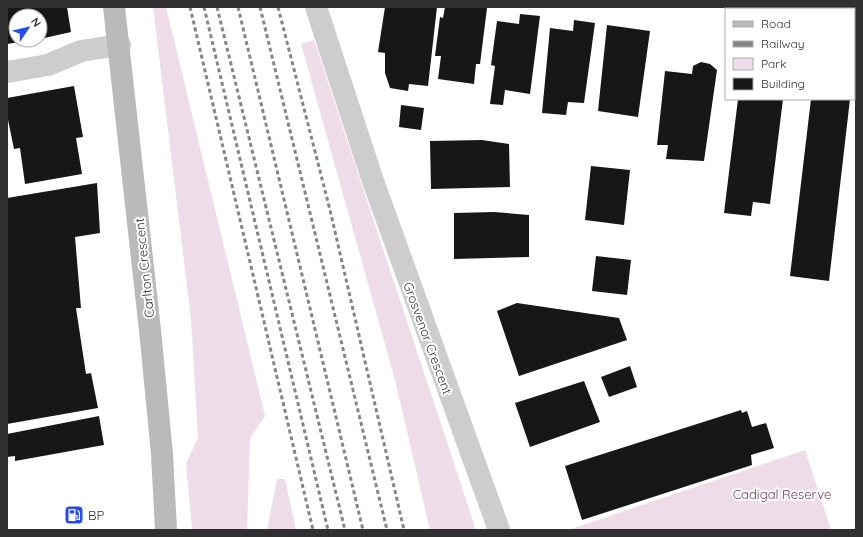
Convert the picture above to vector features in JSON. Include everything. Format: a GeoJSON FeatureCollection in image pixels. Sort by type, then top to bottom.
{"type":"FeatureCollection","features":[{"type":"Feature","properties":{"kind":"main road","name":"Carlton Crescent"},"geometry":{"type":"LineString","coordinates":[[114,7],[120,45],[150,330],[162,454],[166,530]]}},
{"type":"Feature","properties":{"kind":"street","name":"Grosvenor Crescent"},"geometry":{"type":"LineString","coordinates":[[316,7],[373,181],[499,530]]}},
{"type":"Feature","properties":{"kind":"street"},"geometry":{"type":"LineString","coordinates":[[7,72],[48,65],[81,51],[120,45]]}},
{"type":"Feature","properties":{"kind":"green space"},"geometry":{"type":"Polygon","coordinates":[[[153,7],[166,7],[265,416],[250,438],[247,530],[192,530],[186,464],[198,437],[191,319],[153,7]]]}},
{"type":"Feature","properties":{"kind":"green space"},"geometry":{"type":"Polygon","coordinates":[[[314,40],[476,530],[430,530],[395,380],[301,44],[314,40]]]}},
{"type":"Feature","properties":{"kind":"green space","name":"Cadigal Reserve"},"geometry":{"type":"Polygon","coordinates":[[[805,450],[831,530],[568,530],[805,450]]]}},
{"type":"Feature","properties":{"kind":"green space"},"geometry":{"type":"Polygon","coordinates":[[[277,479],[285,479],[296,530],[267,530],[277,479]]]}},
{"type":"Feature","properties":{"kind":"building"},"geometry":{"type":"Polygon","coordinates":[[[7,7],[67,7],[71,32],[48,37],[48,8],[8,8],[7,44],[7,7]]]}},
{"type":"Feature","properties":{"kind":"building"},"geometry":{"type":"Polygon","coordinates":[[[385,7],[437,7],[428,86],[409,84],[408,91],[390,88],[385,73],[385,53],[378,52],[385,7]]]}},
{"type":"Feature","properties":{"kind":"building"},"geometry":{"type":"Polygon","coordinates":[[[445,7],[487,8],[480,64],[476,64],[474,84],[438,79],[441,56],[435,56],[440,17],[443,18],[445,7]]]}},
{"type":"Feature","properties":{"kind":"building"},"geometry":{"type":"Polygon","coordinates":[[[520,14],[540,16],[530,94],[505,90],[503,105],[490,104],[495,66],[491,65],[497,21],[519,24],[520,14]]]}},
{"type":"Feature","properties":{"kind":"building"},"geometry":{"type":"Polygon","coordinates":[[[574,20],[595,23],[584,103],[568,102],[566,115],[542,113],[550,28],[573,31],[574,20]]]}},
{"type":"Feature","properties":{"kind":"building"},"geometry":{"type":"Polygon","coordinates":[[[607,25],[650,31],[638,117],[598,111],[607,25]]]}},
{"type":"Feature","properties":{"kind":"building"},"geometry":{"type":"Polygon","coordinates":[[[701,62],[710,64],[717,70],[704,161],[666,159],[668,145],[657,145],[665,71],[692,74],[693,66],[701,62]]]}},
{"type":"Feature","properties":{"kind":"building"},"geometry":{"type":"Polygon","coordinates":[[[74,86],[83,137],[76,138],[82,174],[25,184],[20,148],[14,149],[7,115],[7,98],[74,86]]]}},
{"type":"Feature","properties":{"kind":"building"},"geometry":{"type":"Polygon","coordinates":[[[738,100],[783,100],[770,204],[753,202],[751,216],[724,213],[738,100]]]}},
{"type":"Feature","properties":{"kind":"building"},"geometry":{"type":"Polygon","coordinates":[[[811,100],[850,100],[829,281],[790,276],[811,100]]]}},
{"type":"Feature","properties":{"kind":"building"},"geometry":{"type":"Polygon","coordinates":[[[401,105],[424,108],[421,130],[399,127],[401,105]]]}},
{"type":"Feature","properties":{"kind":"building"},"geometry":{"type":"Polygon","coordinates":[[[482,140],[509,144],[510,187],[431,189],[430,141],[482,140]]]}},
{"type":"Feature","properties":{"kind":"building"},"geometry":{"type":"Polygon","coordinates":[[[591,166],[630,170],[624,225],[585,220],[591,166]]]}},
{"type":"Feature","properties":{"kind":"building"},"geometry":{"type":"Polygon","coordinates":[[[97,183],[100,233],[75,237],[81,308],[76,308],[86,374],[91,373],[98,408],[7,424],[7,198],[97,183]]]}},
{"type":"Feature","properties":{"kind":"building"},"geometry":{"type":"Polygon","coordinates":[[[494,212],[529,215],[529,257],[454,259],[454,213],[494,212]]]}},
{"type":"Feature","properties":{"kind":"building"},"geometry":{"type":"Polygon","coordinates":[[[596,256],[631,260],[627,295],[592,291],[596,256]]]}},
{"type":"Feature","properties":{"kind":"building"},"geometry":{"type":"Polygon","coordinates":[[[517,303],[619,318],[627,340],[519,376],[497,311],[517,303]]]}},
{"type":"Feature","properties":{"kind":"building"},"geometry":{"type":"Polygon","coordinates":[[[630,366],[637,387],[609,397],[601,377],[630,366]]]}},
{"type":"Feature","properties":{"kind":"building"},"geometry":{"type":"Polygon","coordinates":[[[584,381],[600,422],[530,447],[515,403],[584,381]]]}},
{"type":"Feature","properties":{"kind":"building"},"geometry":{"type":"Polygon","coordinates":[[[741,410],[742,413],[747,411],[752,427],[766,423],[774,448],[751,455],[752,465],[582,520],[565,466],[741,410]]]}},
{"type":"Feature","properties":{"kind":"building"},"geometry":{"type":"Polygon","coordinates":[[[99,416],[104,445],[15,461],[15,456],[7,457],[7,434],[99,416]]]}},
{"type":"Feature","properties":{"kind":"railway"},"geometry":{"type":"LineString","coordinates":[[190,7],[313,530]]}},
{"type":"Feature","properties":{"kind":"railway"},"geometry":{"type":"LineString","coordinates":[[204,7],[328,530]]}},
{"type":"Feature","properties":{"kind":"railway"},"geometry":{"type":"LineString","coordinates":[[217,7],[345,530]]}},
{"type":"Feature","properties":{"kind":"railway"},"geometry":{"type":"LineString","coordinates":[[238,7],[363,530]]}},
{"type":"Feature","properties":{"kind":"railway"},"geometry":{"type":"LineString","coordinates":[[260,7],[387,530]]}},
{"type":"Feature","properties":{"kind":"railway"},"geometry":{"type":"LineString","coordinates":[[278,7],[330,210],[404,530]]}},
{"type":"Feature","properties":{"kind":"place","name":"BP"},"geometry":{"type":"Point","coordinates":[74,515]}}]}
